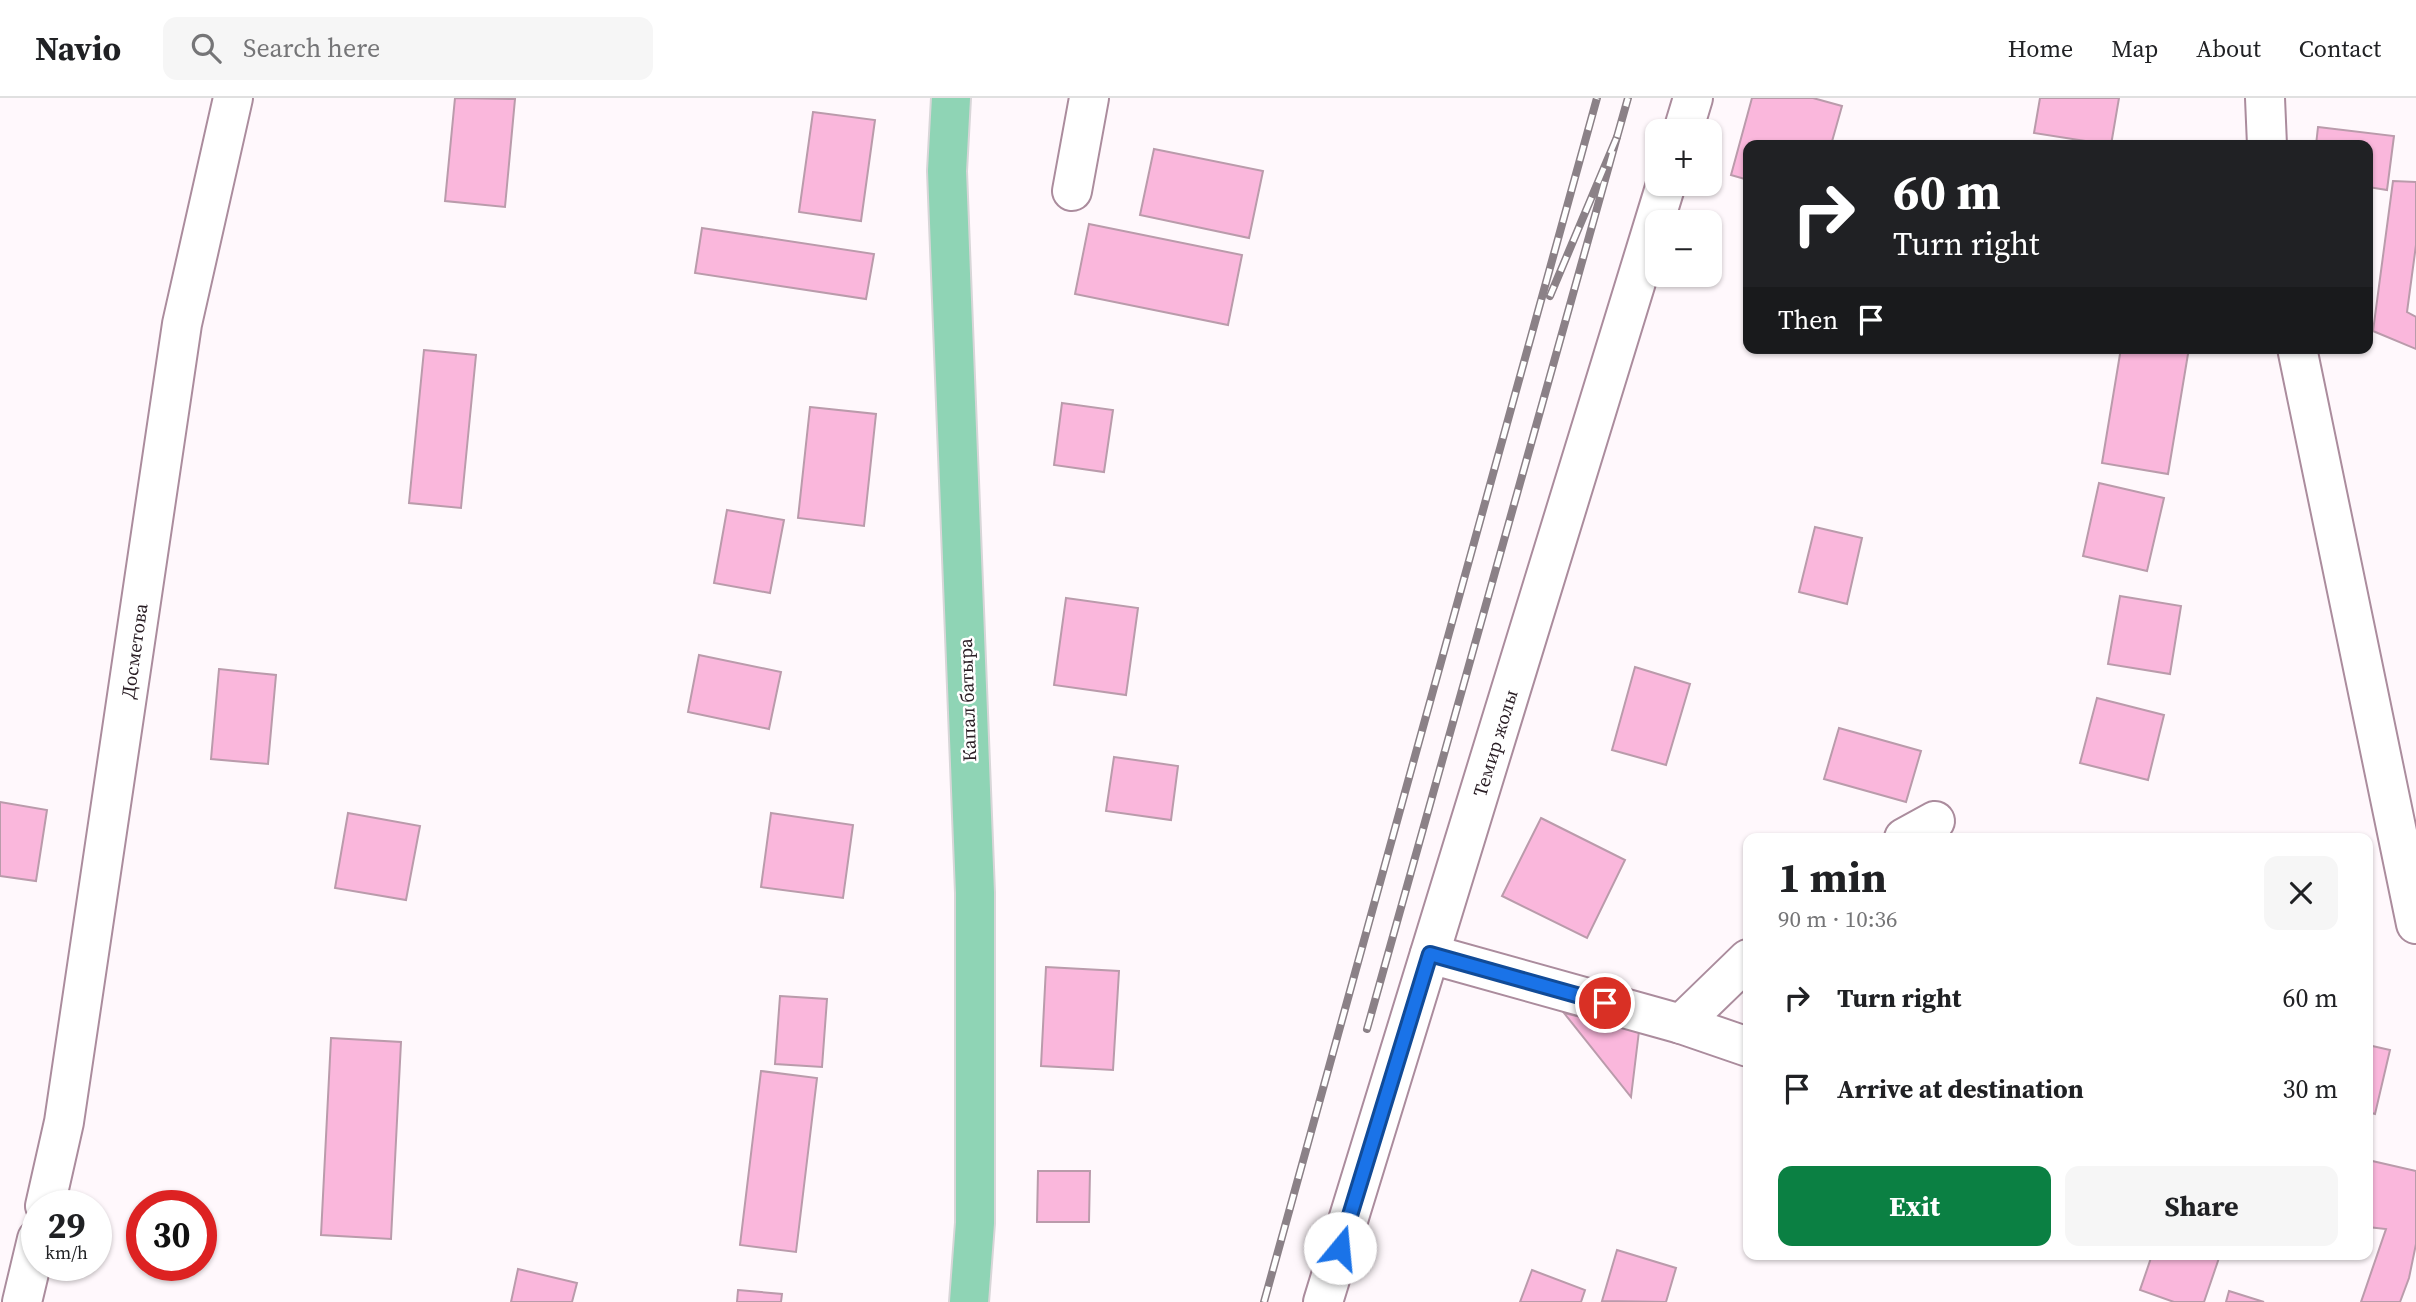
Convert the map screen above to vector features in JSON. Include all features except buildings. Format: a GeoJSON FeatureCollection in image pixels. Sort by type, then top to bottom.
{"type":"FeatureCollection","features":[{"type":"Feature","properties":{"kind":"main road","name":"Капал батыра"},"geometry":{"type":"LineString","coordinates":[[951,98],[947,171],[975,893],[975,1223],[969,1302]]}},
{"type":"Feature","properties":{"kind":"street","name":"Досметова"},"geometry":{"type":"LineString","coordinates":[[49,1190],[64,1122],[182,324],[233,98]]}},
{"type":"Feature","properties":{"kind":"street"},"geometry":{"type":"LineString","coordinates":[[1072,191],[1089,98]]}},
{"type":"Feature","properties":{"kind":"street"},"geometry":{"type":"LineString","coordinates":[[1687,119],[1693,98]]}},
{"type":"Feature","properties":{"kind":"street"},"geometry":{"type":"LineString","coordinates":[[2265,98],[2267,140]]}},
{"type":"Feature","properties":{"kind":"street","name":"Темир жолы"},"geometry":{"type":"LineString","coordinates":[[1323,1302],[1663,196]]}},
{"type":"Feature","properties":{"kind":"street"},"geometry":{"type":"LineString","coordinates":[[2298,354],[2416,924]]}},
{"type":"Feature","properties":{"kind":"street"},"geometry":{"type":"LineString","coordinates":[[1430,954],[1681,1024],[1743,1045]]}},
{"type":"Feature","properties":{"kind":"street"},"geometry":{"type":"LineString","coordinates":[[1681,1024],[1743,964]]}},
{"type":"Feature","properties":{"kind":"street"},"geometry":{"type":"LineString","coordinates":[[22,1302],[27,1281]]}},
{"type":"Feature","properties":{"kind":"railway"},"geometry":{"type":"LineString","coordinates":[[1264,1302],[1597,98]]}},
{"type":"Feature","properties":{"kind":"railway"},"geometry":{"type":"LineString","coordinates":[[1617,137],[1628,98]]}},
{"type":"Feature","properties":{"kind":"railway"},"geometry":{"type":"LineString","coordinates":[[1367,1029],[1617,137],[1550,296]]}},
{"type":"Feature","properties":{"kind":"route"},"geometry":{"type":"LineString","coordinates":[[1340,1248],[1430,954],[1605,1003]]}}]}
